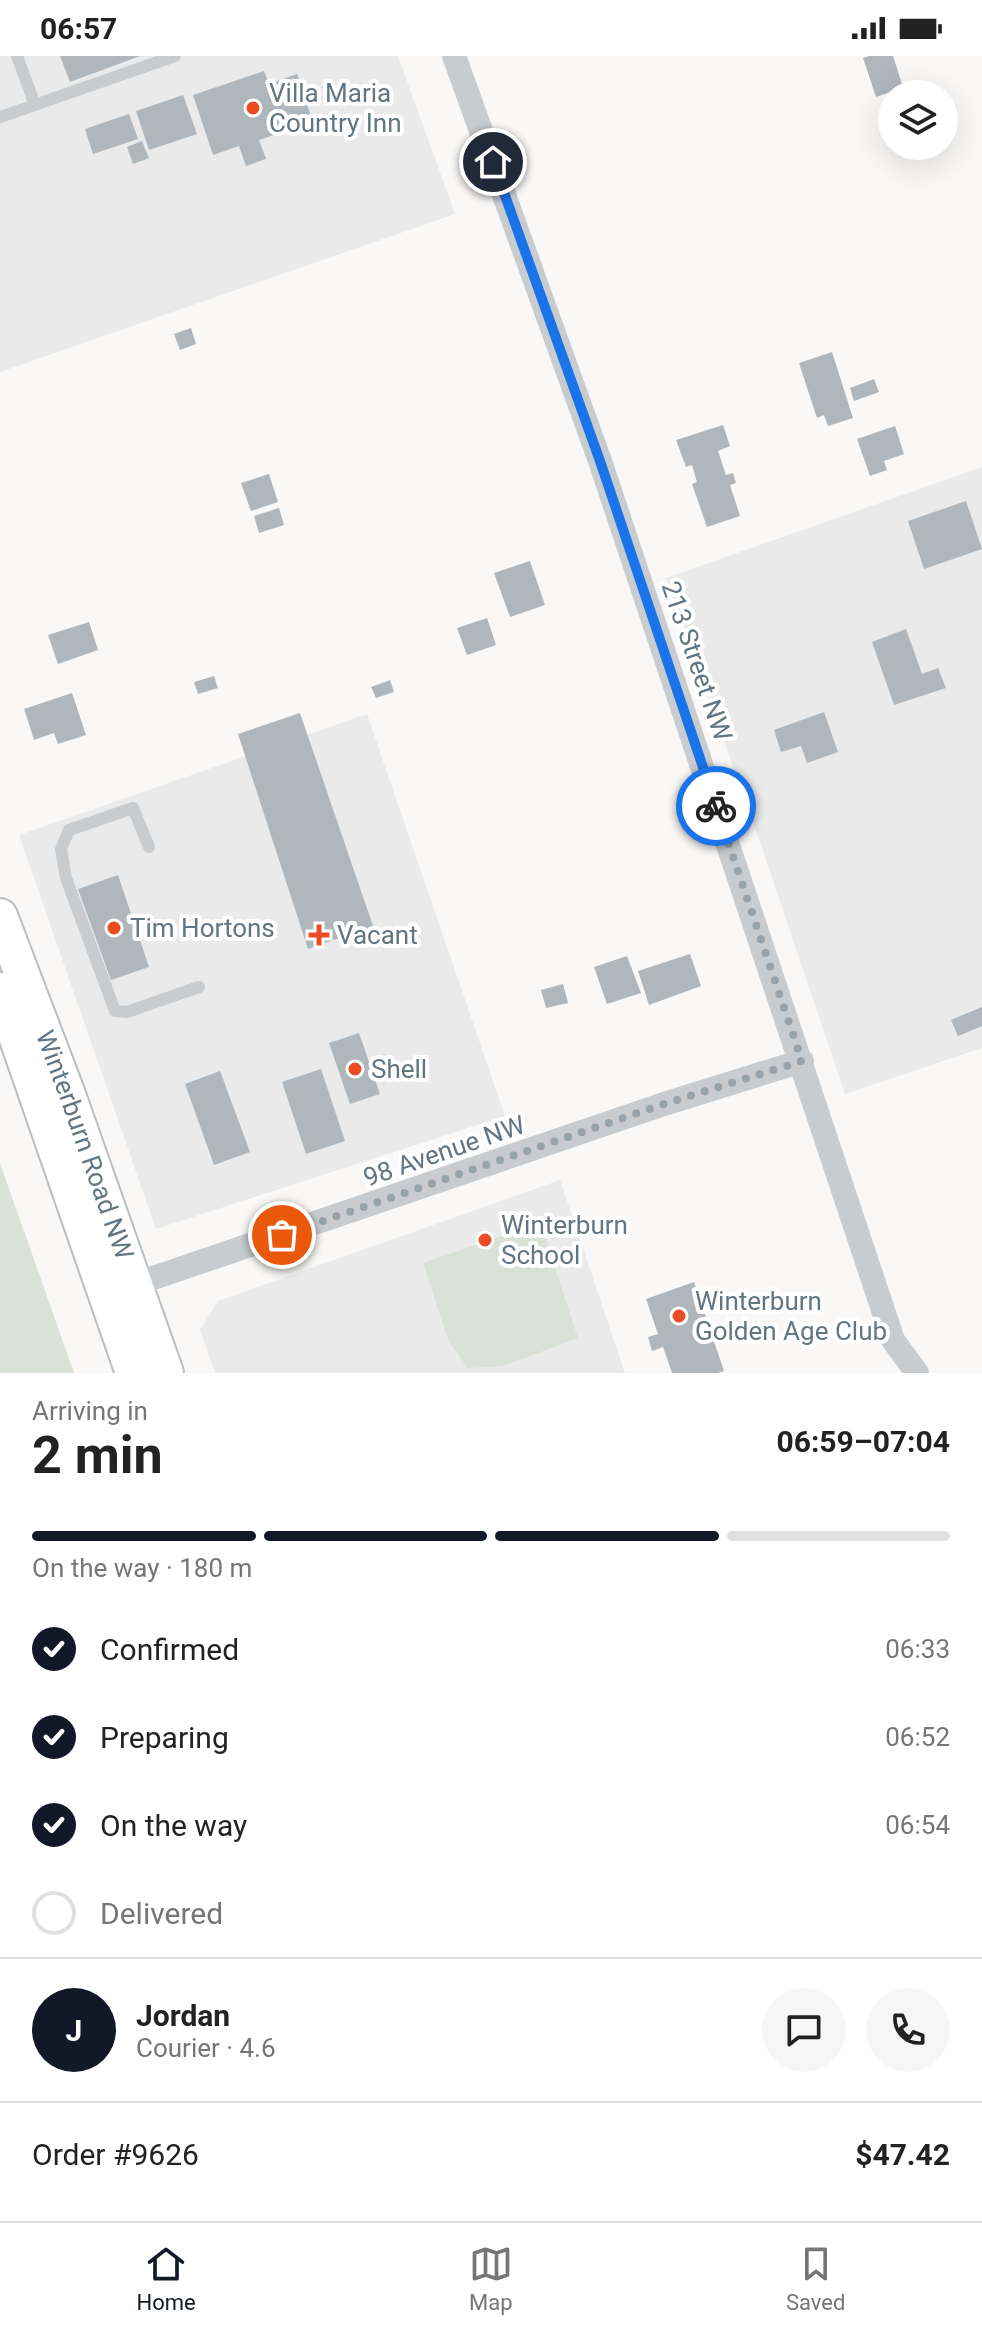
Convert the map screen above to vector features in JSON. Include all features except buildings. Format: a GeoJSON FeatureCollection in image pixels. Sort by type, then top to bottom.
{"type":"FeatureCollection","features":[{"type":"Feature","properties":{"kind":"main road","name":"Winterburn Road NW"},"geometry":{"type":"LineString","coordinates":[[0,916],[67,1092],[120,1290],[133,1373]]}},
{"type":"Feature","properties":{"kind":"main road","name":"Winterburn Road NW"},"geometry":{"type":"LineString","coordinates":[[0,990],[120,1290],[166,1373]]}},
{"type":"Feature","properties":{"kind":"street","name":"213 Street NW"},"geometry":{"type":"LineString","coordinates":[[454,56],[600,461],[893,1340],[917,1373]]}},
{"type":"Feature","properties":{"kind":"street","name":"98 Avenue NW"},"geometry":{"type":"LineString","coordinates":[[120,1290],[664,1104],[802,1061]]}},
{"type":"Feature","properties":{"kind":"lane"},"geometry":{"type":"LineString","coordinates":[[17,56],[35,105]]}},
{"type":"Feature","properties":{"kind":"lane"},"geometry":{"type":"LineString","coordinates":[[0,117],[175,56]]}},
{"type":"Feature","properties":{"kind":"lane"},"geometry":{"type":"LineString","coordinates":[[149,847],[133,808],[69,830],[61,849],[66,878],[115,1011],[127,1012],[199,987]]}},
{"type":"Feature","properties":{"kind":"shaded area"},"geometry":{"type":"Polygon","coordinates":[[[0,56],[398,56],[455,214],[0,372],[0,56]]]}},
{"type":"Feature","properties":{"kind":"shaded area"},"geometry":{"type":"Polygon","coordinates":[[[982,467],[982,1048],[845,1094],[666,578],[982,467]]]}},
{"type":"Feature","properties":{"kind":"shaded area"},"geometry":{"type":"Polygon","coordinates":[[[367,714],[505,1116],[156,1229],[19,835],[367,714]]]}},
{"type":"Feature","properties":{"kind":"shaded area"},"geometry":{"type":"Polygon","coordinates":[[[0,1163],[74,1373],[0,1373],[0,1163]]]}},
{"type":"Feature","properties":{"kind":"shaded area","name":"Winterburn School"},"geometry":{"type":"Polygon","coordinates":[[[560,1180],[625,1373],[215,1373],[200,1330],[218,1301],[560,1180]]]}},
{"type":"Feature","properties":{"kind":"shaded area"},"geometry":{"type":"Polygon","coordinates":[[[525,1228],[545,1237],[578,1338],[503,1366],[468,1368],[449,1342],[423,1263],[525,1228]]]}},
{"type":"Feature","properties":{"kind":"way so far"},"geometry":{"type":"LineString","coordinates":[[282,1235],[664,1104],[802,1061],[716,806]]}},
{"type":"Feature","properties":{"kind":"place","name":"Villa Maria Country Inn"},"geometry":{"type":"Point","coordinates":[253,108]}},
{"type":"Feature","properties":{"kind":"place","name":"Tim Hortons"},"geometry":{"type":"Point","coordinates":[114,928]}},
{"type":"Feature","properties":{"kind":"place","name":"Vacant"},"geometry":{"type":"Point","coordinates":[319,935]}},
{"type":"Feature","properties":{"kind":"place","name":"Shell"},"geometry":{"type":"Point","coordinates":[355,1069]}},
{"type":"Feature","properties":{"kind":"place","name":"Winterburn School"},"geometry":{"type":"Point","coordinates":[485,1240]}},
{"type":"Feature","properties":{"kind":"place","name":"Winterburn Golden Age Club"},"geometry":{"type":"Point","coordinates":[679,1316]}},
{"type":"Feature","properties":{"kind":"route"},"geometry":{"type":"LineString","coordinates":[[493,162],[600,461],[716,806]]}}]}
